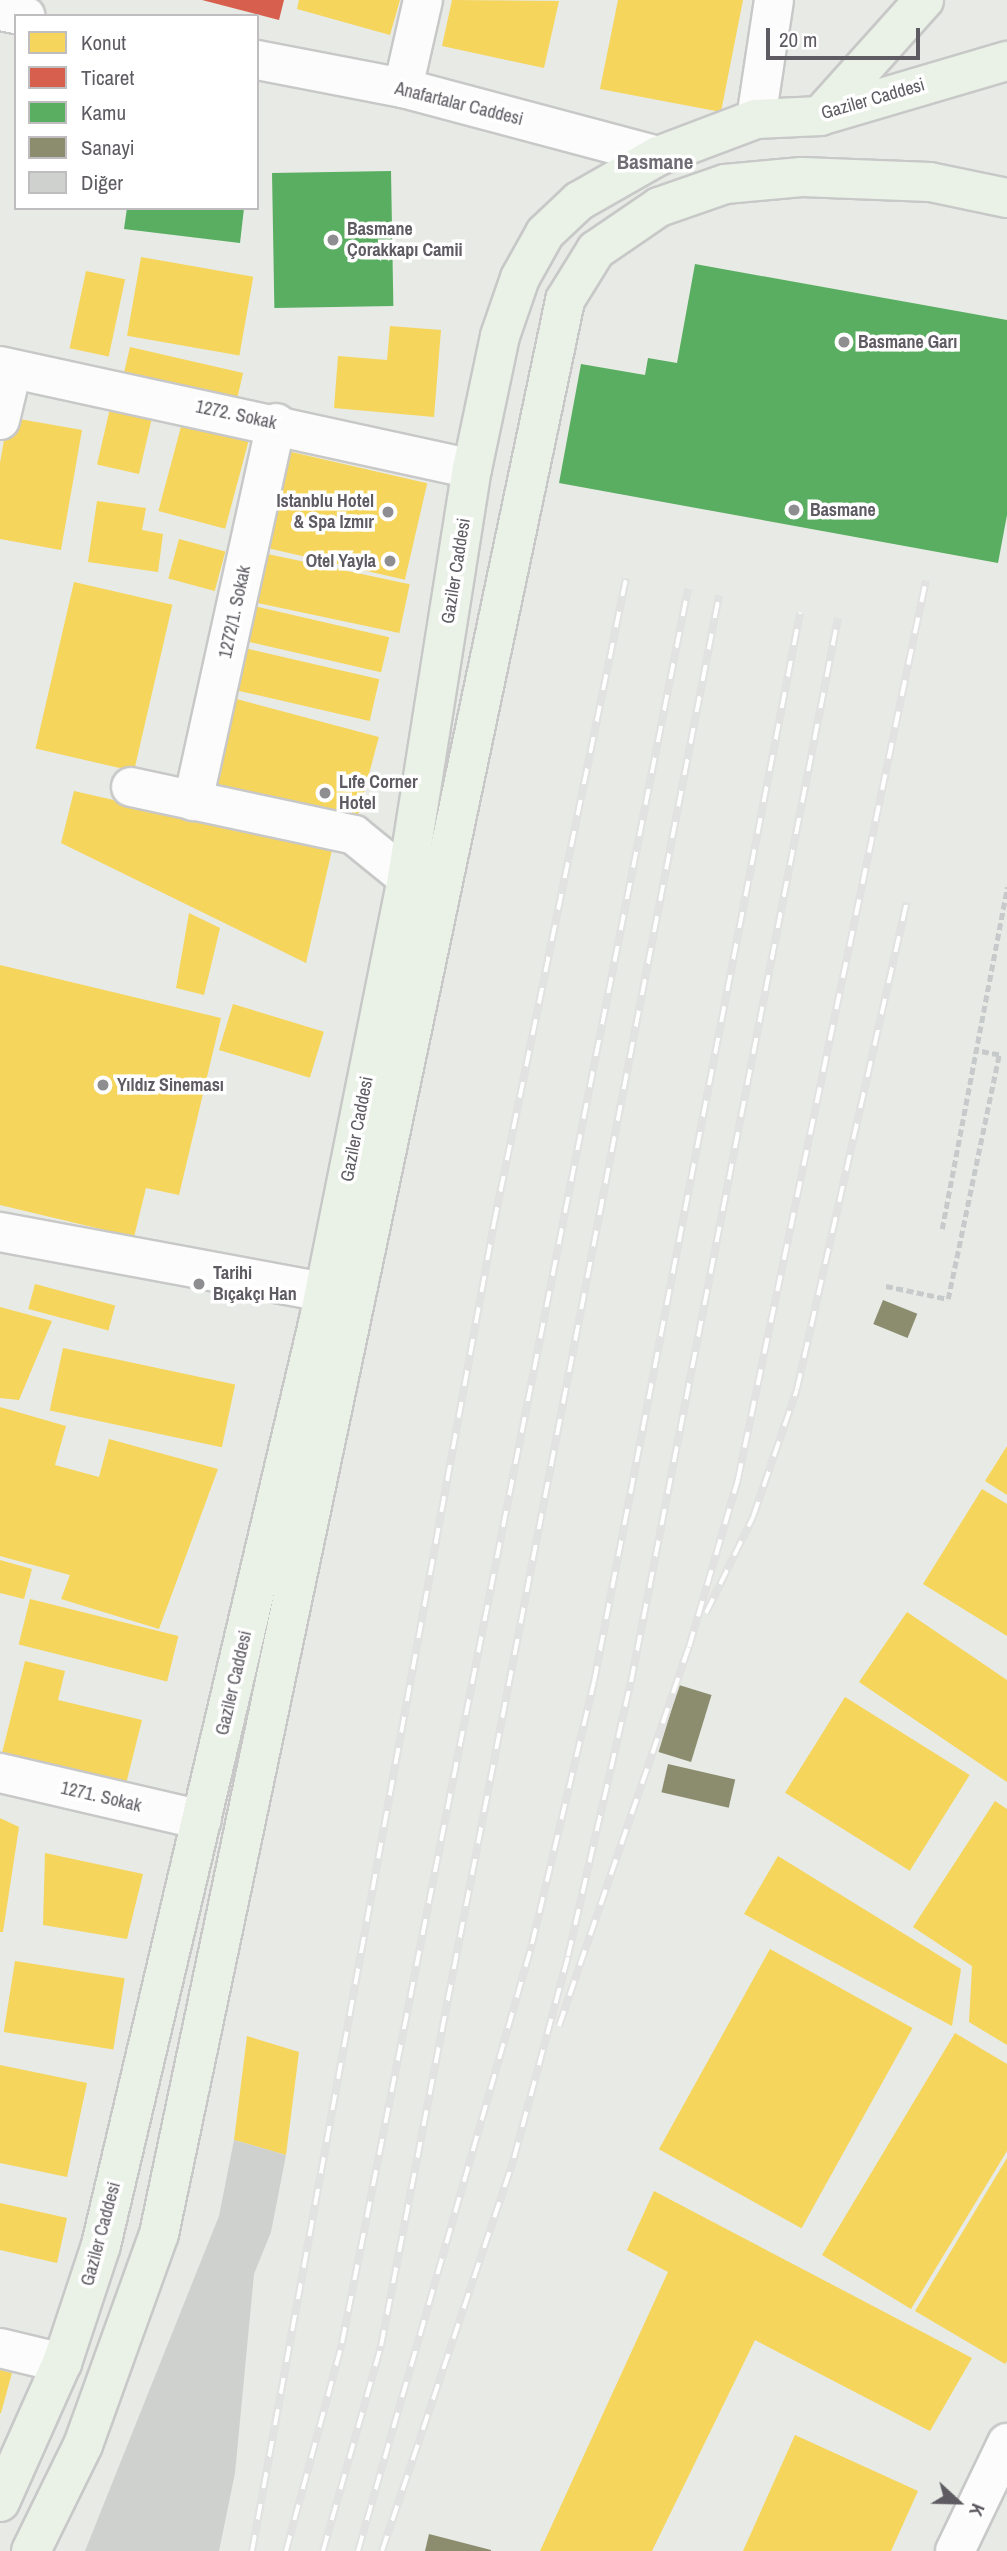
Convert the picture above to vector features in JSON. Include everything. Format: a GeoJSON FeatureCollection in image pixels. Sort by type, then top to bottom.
{"type":"FeatureCollection","features":[{"type":"Feature","properties":{"kind":"main road"},"geometry":{"type":"LineString","coordinates":[[820,116],[924,0]]}},
{"type":"Feature","properties":{"kind":"main road","name":"Gaziler Caddesi"},"geometry":{"type":"LineString","coordinates":[[0,2502],[62,2363],[101,2245],[325,1292],[407,878],[472,469],[500,336],[545,233],[579,201],[658,156],[757,119],[820,116],[1007,61]]}},
{"type":"Feature","properties":{"kind":"main road","name":"Gaziler Caddesi"},"geometry":{"type":"LineString","coordinates":[[31,2551],[83,2445],[159,2235],[565,300],[596,250],[659,207],[725,184],[802,177],[930,182],[1007,198]]}},
{"type":"Feature","properties":{"kind":"street"},"geometry":{"type":"LineString","coordinates":[[403,89],[423,0]]}},
{"type":"Feature","properties":{"kind":"street"},"geometry":{"type":"LineString","coordinates":[[757,119],[774,0]]}},
{"type":"Feature","properties":{"kind":"street","name":"Anafartalar Caddesi"},"geometry":{"type":"LineString","coordinates":[[259,60],[403,89],[658,156]]}},
{"type":"Feature","properties":{"kind":"street"},"geometry":{"type":"LineString","coordinates":[[0,420],[6,368]]}},
{"type":"Feature","properties":{"kind":"street","name":"1272. Sokak"},"geometry":{"type":"LineString","coordinates":[[6,368],[276,423],[472,469]]}},
{"type":"Feature","properties":{"kind":"street","name":"1272/1. Sokak"},"geometry":{"type":"LineString","coordinates":[[193,801],[276,423]]}},
{"type":"Feature","properties":{"kind":"street"},"geometry":{"type":"LineString","coordinates":[[131,787],[354,835],[407,878]]}},
{"type":"Feature","properties":{"kind":"street"},"geometry":{"type":"LineString","coordinates":[[0,1232],[325,1292]]}},
{"type":"Feature","properties":{"kind":"street","name":"1271. Sokak"},"geometry":{"type":"LineString","coordinates":[[0,1773],[201,1820]]}},
{"type":"Feature","properties":{"kind":"street"},"geometry":{"type":"LineString","coordinates":[[0,2348],[62,2363]]}},
{"type":"Feature","properties":{"kind":"street"},"geometry":{"type":"LineString","coordinates":[[955,2551],[1007,2442]]}},
{"type":"Feature","properties":{"kind":"path"},"geometry":{"type":"LineString","coordinates":[[942,1229],[978,1051],[1007,887]]}},
{"type":"Feature","properties":{"kind":"path"},"geometry":{"type":"LineString","coordinates":[[886,1286],[948,1299],[999,1055],[978,1051]]}},
{"type":"Feature","properties":{"kind":"building: Konut"},"geometry":{"type":"Polygon","coordinates":[[[299,0],[400,0],[390,35],[297,9],[299,0]]]}},
{"type":"Feature","properties":{"kind":"building: Konut"},"geometry":{"type":"Polygon","coordinates":[[[452,0],[559,1],[544,68],[442,46],[452,0]]]}},
{"type":"Feature","properties":{"kind":"building: Konut"},"geometry":{"type":"Polygon","coordinates":[[[618,0],[743,0],[721,112],[600,89],[618,0]]]}},
{"type":"Feature","properties":{"kind":"building: Konut"},"geometry":{"type":"Polygon","coordinates":[[[141,257],[253,277],[239,356],[127,336],[141,257]]]}},
{"type":"Feature","properties":{"kind":"building: Konut"},"geometry":{"type":"Polygon","coordinates":[[[86,271],[125,279],[109,357],[70,348],[86,271]]]}},
{"type":"Feature","properties":{"kind":"building: Konut"},"geometry":{"type":"Polygon","coordinates":[[[390,326],[441,330],[434,417],[334,408],[338,356],[387,360],[390,326]]]}},
{"type":"Feature","properties":{"kind":"building: Konut"},"geometry":{"type":"Polygon","coordinates":[[[130,347],[243,373],[235,408],[122,382],[130,347]]]}},
{"type":"Feature","properties":{"kind":"building: Konut"},"geometry":{"type":"Polygon","coordinates":[[[111,404],[153,414],[139,474],[97,464],[111,404]]]}},
{"type":"Feature","properties":{"kind":"building: Konut"},"geometry":{"type":"Polygon","coordinates":[[[8,417],[82,430],[61,550],[0,539],[0,463],[8,417]]]}},
{"type":"Feature","properties":{"kind":"building: Konut"},"geometry":{"type":"Polygon","coordinates":[[[182,423],[249,441],[225,529],[158,511],[182,423]]]}},
{"type":"Feature","properties":{"kind":"building: Konut"},"geometry":{"type":"Polygon","coordinates":[[[283,450],[427,483],[405,580],[261,546],[283,450]]]}},
{"type":"Feature","properties":{"kind":"building: Konut"},"geometry":{"type":"Polygon","coordinates":[[[97,501],[146,508],[142,530],[163,534],[158,572],[88,562],[97,501]]]}},
{"type":"Feature","properties":{"kind":"building: Konut"},"geometry":{"type":"Polygon","coordinates":[[[179,539],[225,551],[215,591],[168,579],[179,539]]]}},
{"type":"Feature","properties":{"kind":"building: Konut"},"geometry":{"type":"Polygon","coordinates":[[[263,553],[410,584],[399,633],[253,602],[263,553]]]}},
{"type":"Feature","properties":{"kind":"building: Konut"},"geometry":{"type":"Polygon","coordinates":[[[74,582],[172,605],[134,771],[36,749],[74,582]]]}},
{"type":"Feature","properties":{"kind":"building: Konut"},"geometry":{"type":"Polygon","coordinates":[[[245,604],[389,637],[381,672],[237,639],[245,604]]]}},
{"type":"Feature","properties":{"kind":"building: Konut"},"geometry":{"type":"Polygon","coordinates":[[[240,647],[379,679],[370,721],[230,689],[240,647]]]}},
{"type":"Feature","properties":{"kind":"building: Konut"},"geometry":{"type":"Polygon","coordinates":[[[233,698],[379,737],[356,821],[210,782],[233,698]]]}},
{"type":"Feature","properties":{"kind":"building: Konut"},"geometry":{"type":"Polygon","coordinates":[[[74,791],[332,850],[306,963],[61,843],[74,791]]]}},
{"type":"Feature","properties":{"kind":"building: Konut"},"geometry":{"type":"Polygon","coordinates":[[[189,913],[220,928],[204,995],[176,988],[189,913]]]}},
{"type":"Feature","properties":{"kind":"building: Konut","name":"Yıldız Sineması"},"geometry":{"type":"Polygon","coordinates":[[[0,965],[221,1018],[179,1195],[146,1188],[134,1237],[0,1205],[0,965]]]}},
{"type":"Feature","properties":{"kind":"building: Konut"},"geometry":{"type":"Polygon","coordinates":[[[233,1004],[324,1032],[310,1078],[219,1050],[233,1004]]]}},
{"type":"Feature","properties":{"kind":"building: Konut"},"geometry":{"type":"Polygon","coordinates":[[[35,1284],[115,1305],[108,1331],[28,1309],[35,1284]]]}},
{"type":"Feature","properties":{"kind":"building: Konut"},"geometry":{"type":"Polygon","coordinates":[[[0,1307],[52,1321],[19,1400],[0,1398],[0,1307]]]}},
{"type":"Feature","properties":{"kind":"building: Konut"},"geometry":{"type":"Polygon","coordinates":[[[63,1348],[235,1385],[222,1447],[50,1411],[63,1348]]]}},
{"type":"Feature","properties":{"kind":"building: Konut"},"geometry":{"type":"Polygon","coordinates":[[[0,1407],[66,1426],[55,1465],[99,1477],[109,1439],[218,1469],[159,1629],[61,1599],[70,1575],[0,1556],[0,1407]]]}},
{"type":"Feature","properties":{"kind":"building: Konut"},"geometry":{"type":"Polygon","coordinates":[[[1007,1446],[1007,1495],[985,1481],[1007,1446]]]}},
{"type":"Feature","properties":{"kind":"building: Konut"},"geometry":{"type":"Polygon","coordinates":[[[982,1489],[1007,1504],[1007,1636],[923,1584],[982,1489]]]}},
{"type":"Feature","properties":{"kind":"building: Konut"},"geometry":{"type":"Polygon","coordinates":[[[0,1560],[32,1569],[24,1599],[0,1593],[0,1560]]]}},
{"type":"Feature","properties":{"kind":"building: Konut"},"geometry":{"type":"Polygon","coordinates":[[[30,1599],[178,1636],[167,1682],[19,1645],[30,1599]]]}},
{"type":"Feature","properties":{"kind":"building: Konut"},"geometry":{"type":"Polygon","coordinates":[[[907,1612],[1007,1680],[1007,1782],[859,1682],[907,1612]]]}},
{"type":"Feature","properties":{"kind":"building: Konut"},"geometry":{"type":"Polygon","coordinates":[[[25,1661],[65,1671],[58,1700],[142,1720],[126,1784],[2,1753],[25,1661]]]}},
{"type":"Feature","properties":{"kind":"building: Konut"},"geometry":{"type":"Polygon","coordinates":[[[845,1697],[970,1775],[910,1871],[785,1793],[845,1697]]]}},
{"type":"Feature","properties":{"kind":"building: Konut"},"geometry":{"type":"Polygon","coordinates":[[[995,1801],[1007,1809],[1007,2045],[969,2022],[972,1966],[913,1927],[995,1801]]]}},
{"type":"Feature","properties":{"kind":"building: Konut"},"geometry":{"type":"Polygon","coordinates":[[[0,1818],[19,1827],[3,1932],[0,1932],[0,1818]]]}},
{"type":"Feature","properties":{"kind":"building: Konut"},"geometry":{"type":"Polygon","coordinates":[[[45,1853],[143,1874],[127,1939],[43,1925],[45,1853]]]}},
{"type":"Feature","properties":{"kind":"building: Konut"},"geometry":{"type":"Polygon","coordinates":[[[778,1856],[961,1969],[952,2026],[744,1914],[778,1856]]]}},
{"type":"Feature","properties":{"kind":"building: Konut"},"geometry":{"type":"Polygon","coordinates":[[[770,1949],[913,2028],[802,2228],[659,2149],[770,1949]]]}},
{"type":"Feature","properties":{"kind":"building: Konut"},"geometry":{"type":"Polygon","coordinates":[[[15,1961],[125,1978],[113,2049],[4,2032],[15,1961]]]}},
{"type":"Feature","properties":{"kind":"building: Konut"},"geometry":{"type":"Polygon","coordinates":[[[955,2033],[1007,2064],[1007,2151],[911,2309],[822,2255],[955,2033]]]}},
{"type":"Feature","properties":{"kind":"building: Konut"},"geometry":{"type":"Polygon","coordinates":[[[247,2036],[299,2052],[286,2155],[234,2140],[247,2036]]]}},
{"type":"Feature","properties":{"kind":"building: Konut"},"geometry":{"type":"Polygon","coordinates":[[[0,2065],[87,2083],[67,2177],[0,2163],[0,2065]]]}},
{"type":"Feature","properties":{"kind":"building: Konut"},"geometry":{"type":"Polygon","coordinates":[[[1007,2158],[1007,2361],[1005,2364],[915,2311],[1007,2158]]]}},
{"type":"Feature","properties":{"kind":"building: Konut"},"geometry":{"type":"Polygon","coordinates":[[[654,2191],[972,2358],[930,2431],[755,2340],[652,2551],[540,2551],[668,2272],[627,2250],[654,2191]]]}},
{"type":"Feature","properties":{"kind":"building: Konut"},"geometry":{"type":"Polygon","coordinates":[[[0,2203],[67,2218],[57,2263],[0,2250],[0,2203]]]}},
{"type":"Feature","properties":{"kind":"building: Konut"},"geometry":{"type":"Polygon","coordinates":[[[0,2370],[12,2373],[1,2413],[0,2413],[0,2370]]]}},
{"type":"Feature","properties":{"kind":"building: Konut"},"geometry":{"type":"Polygon","coordinates":[[[795,2435],[918,2491],[891,2551],[743,2551],[795,2435]]]}},
{"type":"Feature","properties":{"kind":"building: Ticaret"},"geometry":{"type":"Polygon","coordinates":[[[202,0],[284,0],[279,20],[202,0]]]}},
{"type":"Feature","properties":{"kind":"building: Kamu","name":"Basmane Çorakkapı Camii"},"geometry":{"type":"Polygon","coordinates":[[[391,171],[393,306],[274,308],[272,173],[391,171]]]}},
{"type":"Feature","properties":{"kind":"building: Kamu"},"geometry":{"type":"Polygon","coordinates":[[[127,210],[244,210],[240,243],[124,229],[127,210]]]}},
{"type":"Feature","properties":{"kind":"building: Kamu"},"geometry":{"type":"Polygon","coordinates":[[[695,264],[1007,320],[1007,515],[998,563],[559,483],[581,364],[645,375],[648,358],[677,363],[695,264]]]}},
{"type":"Feature","properties":{"kind":"building: Sanayi"},"geometry":{"type":"Polygon","coordinates":[[[883,1300],[917,1314],[908,1338],[873,1324],[883,1300]]]}},
{"type":"Feature","properties":{"kind":"building: Sanayi"},"geometry":{"type":"Polygon","coordinates":[[[679,1685],[712,1695],[691,1762],[659,1752],[679,1685]]]}},
{"type":"Feature","properties":{"kind":"building: Sanayi"},"geometry":{"type":"Polygon","coordinates":[[[668,1764],[735,1780],[729,1808],[661,1792],[668,1764]]]}},
{"type":"Feature","properties":{"kind":"building: Sanayi"},"geometry":{"type":"Polygon","coordinates":[[[429,2534],[491,2550],[491,2551],[425,2551],[429,2534]]]}},
{"type":"Feature","properties":{"kind":"building: Diğer"},"geometry":{"type":"Polygon","coordinates":[[[234,2140],[286,2155],[271,2232],[254,2274],[235,2473],[219,2551],[85,2551],[219,2216],[234,2140]]]}},
{"type":"Feature","properties":{"kind":"railway"},"geometry":{"type":"LineString","coordinates":[[252,2551],[494,1223],[626,578]]}},
{"type":"Feature","properties":{"kind":"railway"},"geometry":{"type":"LineString","coordinates":[[559,2026],[689,1647],[738,1479],[926,580]]}},
{"type":"Feature","properties":{"kind":"railway"},"geometry":{"type":"LineString","coordinates":[[286,2551],[342,2343],[688,589]]}},
{"type":"Feature","properties":{"kind":"railway"},"geometry":{"type":"LineString","coordinates":[[323,2551],[381,2346],[719,595]]}},
{"type":"Feature","properties":{"kind":"railway"},"geometry":{"type":"LineString","coordinates":[[358,2551],[532,1944],[594,1682],[800,613]]}},
{"type":"Feature","properties":{"kind":"railway"},"geometry":{"type":"LineString","coordinates":[[382,2551],[514,2158],[568,1956],[631,1682],[838,618]]}},
{"type":"Feature","properties":{"kind":"railway"},"geometry":{"type":"LineString","coordinates":[[706,1613],[753,1517],[797,1389],[907,902]]}},
{"type":"Feature","properties":{"kind":"place","name":"Basmane Çorakkapı Camii"},"geometry":{"type":"Point","coordinates":[333,240]}},
{"type":"Feature","properties":{"kind":"place","name":"Basmane Garı"},"geometry":{"type":"Point","coordinates":[844,342]}},
{"type":"Feature","properties":{"kind":"place","name":"Basmane"},"geometry":{"type":"Point","coordinates":[794,510]}},
{"type":"Feature","properties":{"kind":"place","name":"Istanblu Hotel & Spa Izmır"},"geometry":{"type":"Point","coordinates":[388,512]}},
{"type":"Feature","properties":{"kind":"place","name":"Otel Yayla"},"geometry":{"type":"Point","coordinates":[390,561]}},
{"type":"Feature","properties":{"kind":"place","name":"Lıfe Corner Hotel"},"geometry":{"type":"Point","coordinates":[325,793]}},
{"type":"Feature","properties":{"kind":"place","name":"Yıldız Sineması"},"geometry":{"type":"Point","coordinates":[103,1085]}},
{"type":"Feature","properties":{"kind":"place","name":"Tarihi Bıçakçı Han"},"geometry":{"type":"Point","coordinates":[199,1284]}},
{"type":"Feature","properties":{"kind":"district","name":"Basmane"},"geometry":{"type":"Point","coordinates":[655,162]}}]}
